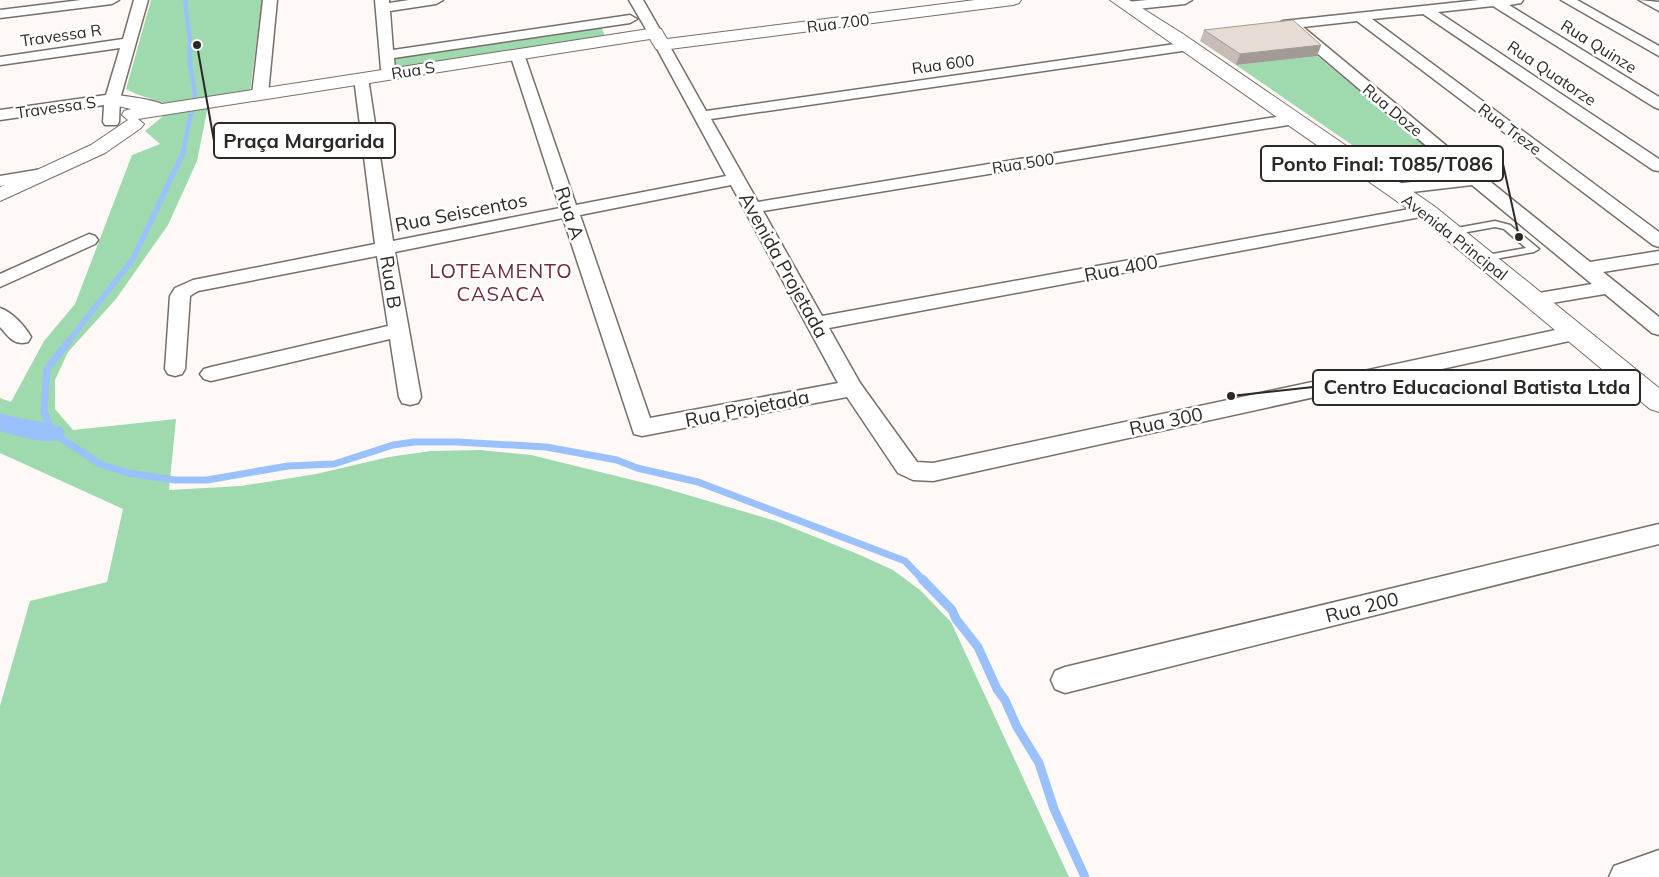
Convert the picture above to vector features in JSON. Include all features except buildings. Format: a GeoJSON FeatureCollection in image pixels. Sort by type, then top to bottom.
{"type":"FeatureCollection","features":[{"type":"Feature","properties":{"kind":"street"},"geometry":{"type":"LineString","coordinates":[[0,14],[112,0]]}},
{"type":"Feature","properties":{"kind":"street"},"geometry":{"type":"LineString","coordinates":[[125,120],[112,99],[141,0]]}},
{"type":"Feature","properties":{"kind":"street"},"geometry":{"type":"LineString","coordinates":[[260,94],[270,0]]}},
{"type":"Feature","properties":{"kind":"street"},"geometry":{"type":"LineString","coordinates":[[389,74],[382,4],[436,0]]}},
{"type":"Feature","properties":{"kind":"street","name":"Rua 700"},"geometry":{"type":"LineString","coordinates":[[652,38],[1013,0]]}},
{"type":"Feature","properties":{"kind":"street"},"geometry":{"type":"LineString","coordinates":[[1123,3],[1185,0]]}},
{"type":"Feature","properties":{"kind":"street"},"geometry":{"type":"LineString","coordinates":[[1272,26],[1360,17],[1438,6],[1516,0]]}},
{"type":"Feature","properties":{"kind":"street"},"geometry":{"type":"LineString","coordinates":[[1568,0],[1659,52]]}},
{"type":"Feature","properties":{"kind":"street"},"geometry":{"type":"LineString","coordinates":[[1646,0],[1659,7]]}},
{"type":"Feature","properties":{"kind":"street","name":"Rua Quinze"},"geometry":{"type":"LineString","coordinates":[[1495,2],[1659,104]]}},
{"type":"Feature","properties":{"kind":"street","name":"Avenida Principal"},"geometry":{"type":"LineString","coordinates":[[1123,3],[1188,40],[1294,119],[1426,211],[1659,402]]}},
{"type":"Feature","properties":{"kind":"street","name":"Rua Quatorze"},"geometry":{"type":"LineString","coordinates":[[1438,6],[1659,166]]}},
{"type":"Feature","properties":{"kind":"street"},"geometry":{"type":"LineString","coordinates":[[630,8],[652,38]]}},
{"type":"Feature","properties":{"kind":"street"},"geometry":{"type":"LineString","coordinates":[[630,8],[652,38]]}},
{"type":"Feature","properties":{"kind":"street","name":"Rua S"},"geometry":{"type":"LineString","coordinates":[[387,56],[630,8]]}},
{"type":"Feature","properties":{"kind":"street","name":"Rua Treze"},"geometry":{"type":"LineString","coordinates":[[1360,17],[1659,241]]}},
{"type":"Feature","properties":{"kind":"street","name":"Rua Doze"},"geometry":{"type":"LineString","coordinates":[[1291,24],[1476,179],[1659,328]]}},
{"type":"Feature","properties":{"kind":"street","name":"Rua S"},"geometry":{"type":"LineString","coordinates":[[0,195],[105,145],[125,120],[175,106],[517,54],[652,38]]}},
{"type":"Feature","properties":{"kind":"street","name":"Avenida Projetada"},"geometry":{"type":"LineString","coordinates":[[652,38],[701,116],[852,388],[906,467],[913,471],[933,472]]}},
{"type":"Feature","properties":{"kind":"street","name":"Rua 600"},"geometry":{"type":"LineString","coordinates":[[701,116],[1188,40]]}},
{"type":"Feature","properties":{"kind":"street","name":"Travessa R"},"geometry":{"type":"LineString","coordinates":[[0,61],[127,43]]}},
{"type":"Feature","properties":{"kind":"street","name":"Rua A"},"geometry":{"type":"LineString","coordinates":[[517,54],[642,428]]}},
{"type":"Feature","properties":{"kind":"street","name":"Rua B"},"geometry":{"type":"LineString","coordinates":[[361,78],[385,248],[410,397]]}},
{"type":"Feature","properties":{"kind":"street"},"geometry":{"type":"LineString","coordinates":[[112,99],[132,104],[175,106]]}},
{"type":"Feature","properties":{"kind":"street","name":"Travessa S"},"geometry":{"type":"LineString","coordinates":[[0,115],[112,99]]}},
{"type":"Feature","properties":{"kind":"street","name":"Rua 500"},"geometry":{"type":"LineString","coordinates":[[752,208],[1294,119]]}},
{"type":"Feature","properties":{"kind":"street"},"geometry":{"type":"LineString","coordinates":[[0,181],[42,174]]}},
{"type":"Feature","properties":{"kind":"street","name":"Rua Seiscentos"},"geometry":{"type":"LineString","coordinates":[[175,369],[180,296],[182,292],[194,286],[736,179]]}},
{"type":"Feature","properties":{"kind":"street"},"geometry":{"type":"LineString","coordinates":[[1395,189],[1476,179]]}},
{"type":"Feature","properties":{"kind":"street","name":"Rua 400"},"geometry":{"type":"LineString","coordinates":[[817,324],[1426,211]]}},
{"type":"Feature","properties":{"kind":"street"},"geometry":{"type":"LineString","coordinates":[[0,281],[89,240]]}},
{"type":"Feature","properties":{"kind":"street"},"geometry":{"type":"LineString","coordinates":[[1586,269],[1659,257]]}},
{"type":"Feature","properties":{"kind":"street"},"geometry":{"type":"LineString","coordinates":[[1534,300],[1608,287]]}},
{"type":"Feature","properties":{"kind":"street"},"geometry":{"type":"LineString","coordinates":[[0,315],[21,337]]}},
{"type":"Feature","properties":{"kind":"street"},"geometry":{"type":"LineString","coordinates":[[211,374],[398,330]]}},
{"type":"Feature","properties":{"kind":"street","name":"Rua 300"},"geometry":{"type":"LineString","coordinates":[[933,472],[1574,333]]}},
{"type":"Feature","properties":{"kind":"street","name":"Rua Projetada"},"geometry":{"type":"LineString","coordinates":[[642,428],[852,388]]}},
{"type":"Feature","properties":{"kind":"street","name":"Rua 200"},"geometry":{"type":"LineString","coordinates":[[1065,680],[1659,534]]}},
{"type":"Feature","properties":{"kind":"street"},"geometry":{"type":"LineString","coordinates":[[1625,877],[1659,866]]}},
{"type":"Feature","properties":{"kind":"lane"},"geometry":{"type":"LineString","coordinates":[[1451,232],[1495,224],[1502,225],[1534,249],[1484,258]]}},
{"type":"Feature","properties":{"kind":"green space"},"geometry":{"type":"Polygon","coordinates":[[[151,0],[262,0],[250,91],[164,103],[126,89],[151,0]]]}},
{"type":"Feature","properties":{"kind":"green space"},"geometry":{"type":"Polygon","coordinates":[[[601,26],[606,39],[396,71],[395,58],[601,26]]]}},
{"type":"Feature","properties":{"kind":"green space"},"geometry":{"type":"Polygon","coordinates":[[[1317,56],[1457,172],[1403,180],[1236,65],[1317,56]]]}},
{"type":"Feature","properties":{"kind":"green space"},"geometry":{"type":"Polygon","coordinates":[[[208,106],[197,161],[168,225],[116,299],[68,352],[55,380],[55,409],[73,430],[176,419],[169,490],[241,486],[316,474],[389,457],[431,451],[480,450],[531,455],[657,486],[776,521],[860,555],[893,570],[920,590],[951,622],[1069,877],[0,877],[0,706],[30,601],[107,582],[123,509],[0,453],[0,398],[11,402],[44,341],[75,304],[132,155],[160,144],[145,131],[168,112],[208,106]]]}},
{"type":"Feature","properties":{"kind":"waterway"},"geometry":{"type":"LineString","coordinates":[[183,152],[195,94],[190,65],[190,41],[185,0]]}},
{"type":"Feature","properties":{"kind":"waterway"},"geometry":{"type":"LineString","coordinates":[[68,342],[133,259],[184,151]]}},
{"type":"Feature","properties":{"kind":"waterway"},"geometry":{"type":"LineString","coordinates":[[69,341],[47,369],[44,412],[53,433],[100,464],[128,473],[175,480],[207,480],[288,466],[334,464],[393,445],[414,442],[457,442],[546,447],[617,460],[637,468],[698,482],[905,561],[923,580]]}},
{"type":"Feature","properties":{"kind":"waterway"},"geometry":{"type":"LineString","coordinates":[[0,422],[16,427],[53,433]]}},
{"type":"Feature","properties":{"kind":"waterway"},"geometry":{"type":"LineString","coordinates":[[922,579],[952,610],[956,619],[978,647],[997,689],[1005,700],[1017,727],[1039,763],[1054,809],[1085,877]]}},
{"type":"Feature","properties":{"kind":"place","name":"Praça Margarida"},"geometry":{"type":"Point","coordinates":[197,45]}},
{"type":"Feature","properties":{"kind":"place","name":"Ponto Final: T085/T086"},"geometry":{"type":"Point","coordinates":[1519,237]}},
{"type":"Feature","properties":{"kind":"place","name":"Centro Educacional Batista Ltda"},"geometry":{"type":"Point","coordinates":[1231,396]}},
{"type":"Feature","properties":{"kind":"district","name":"LOTEAMENTO CASACA"},"geometry":{"type":"Point","coordinates":[501,282]}}]}
